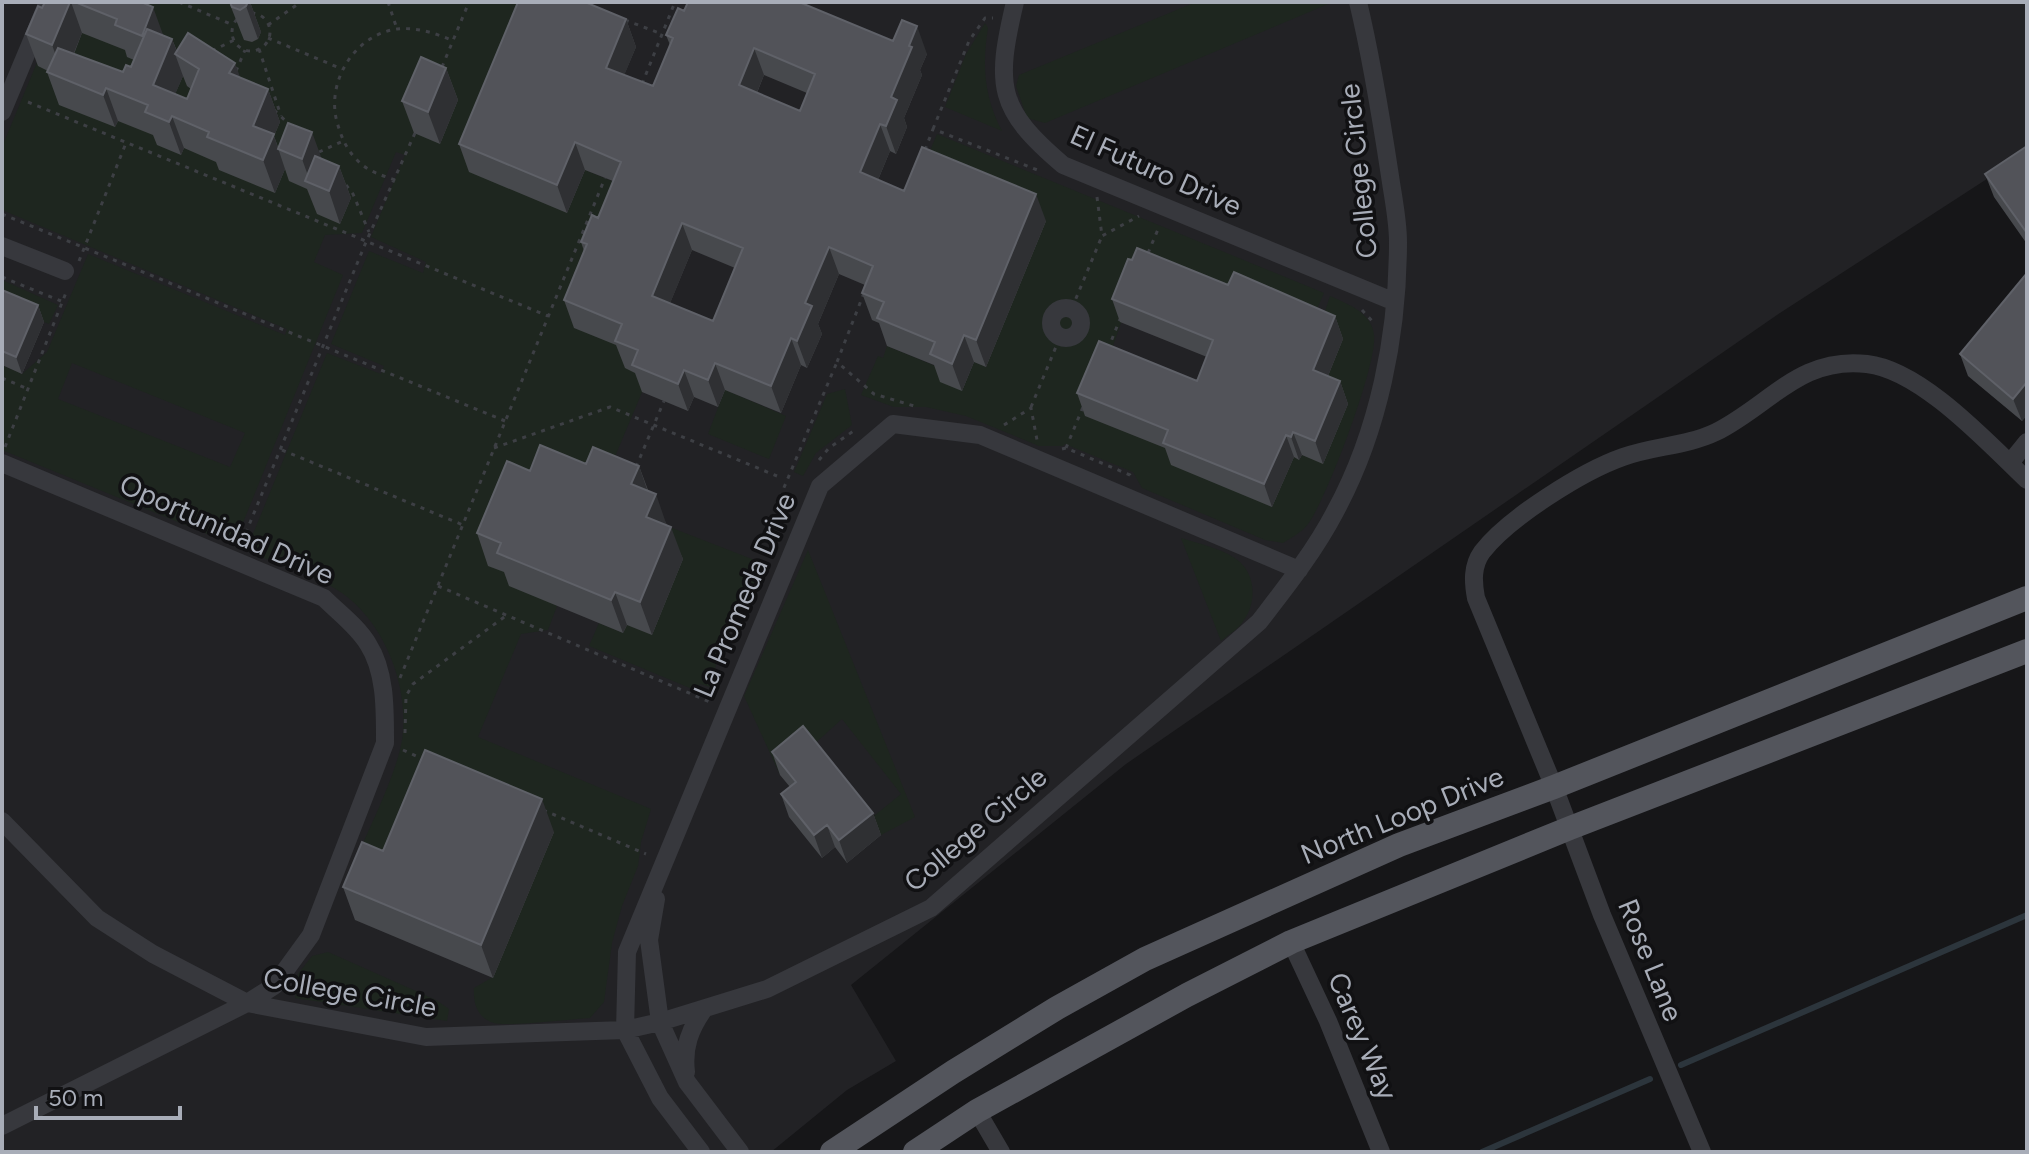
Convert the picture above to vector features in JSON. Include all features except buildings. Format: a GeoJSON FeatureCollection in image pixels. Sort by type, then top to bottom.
{"type":"FeatureCollection","features":[{"type":"Feature","properties":{"kind":"main road","name":"North Loop Drive"},"geometry":{"type":"LineString","coordinates":[[832,1152],[1005,1040],[1145,959],[1399,845],[1554,787],[2027,598]]}},
{"type":"Feature","properties":{"kind":"main road"},"geometry":{"type":"LineString","coordinates":[[915,1152],[977,1111],[1187,995],[1291,942],[1570,828],[2027,651]]}},
{"type":"Feature","properties":{"kind":"street"},"geometry":{"type":"LineString","coordinates":[[6,103],[48,2]]}},
{"type":"Feature","properties":{"kind":"street","name":"El Futuro Drive"},"geometry":{"type":"LineString","coordinates":[[1015,2],[1003,72],[1007,98],[1019,123],[1063,165],[1395,302]]}},
{"type":"Feature","properties":{"kind":"street","name":"College Circle"},"geometry":{"type":"LineString","coordinates":[[2,821],[97,918],[153,954],[247,1003],[426,1037],[625,1030],[660,1022],[767,989],[931,908],[1259,622],[1299,570],[1336,512],[1364,448],[1385,375],[1395,302],[1398,239],[1373,62],[1358,2]]}},
{"type":"Feature","properties":{"kind":"street"},"geometry":{"type":"LineString","coordinates":[[2,246],[71,274]]}},
{"type":"Feature","properties":{"kind":"street"},"geometry":{"type":"LineString","coordinates":[[1060,337],[1051,326],[1052,316],[1060,309],[1072,308]]}},
{"type":"Feature","properties":{"kind":"street","name":"Rose Lane"},"geometry":{"type":"LineString","coordinates":[[1702,1152],[1608,929],[1554,787],[1476,598],[1473,582],[1477,561],[1482,552],[1523,515],[1590,471],[1647,449],[1713,434],[1742,418],[1799,375],[1821,366],[1845,362],[1869,364],[1911,379],[2027,480]]}},
{"type":"Feature","properties":{"kind":"street","name":"La Promeda Drive"},"geometry":{"type":"LineString","coordinates":[[663,861],[820,486],[893,424],[980,435],[1299,570]]}},
{"type":"Feature","properties":{"kind":"street"},"geometry":{"type":"LineString","coordinates":[[2010,463],[2027,442]]}},
{"type":"Feature","properties":{"kind":"street","name":"Oportunidad Drive"},"geometry":{"type":"LineString","coordinates":[[2,463],[324,598],[358,630],[370,647],[380,679],[393,746],[311,935],[274,986],[247,1003],[2,1126]]}},
{"type":"Feature","properties":{"kind":"street"},"geometry":{"type":"LineString","coordinates":[[663,861],[649,940],[660,1022],[687,1082],[740,1152]]}},
{"type":"Feature","properties":{"kind":"street"},"geometry":{"type":"LineString","coordinates":[[663,861],[627,952],[625,1030],[660,1098],[701,1152]]}},
{"type":"Feature","properties":{"kind":"street","name":"Carey Way"},"geometry":{"type":"LineString","coordinates":[[1291,942],[1328,1021],[1381,1152]]}},
{"type":"Feature","properties":{"kind":"street"},"geometry":{"type":"LineString","coordinates":[[687,1082],[684,1054],[689,1034],[704,1009]]}},
{"type":"Feature","properties":{"kind":"street"},"geometry":{"type":"LineString","coordinates":[[977,1111],[1001,1152]]}},
{"type":"Feature","properties":{"kind":"path"},"geometry":{"type":"LineString","coordinates":[[179,2],[233,25]]}},
{"type":"Feature","properties":{"kind":"path"},"geometry":{"type":"LineString","coordinates":[[239,2],[243,15]]}},
{"type":"Feature","properties":{"kind":"path"},"geometry":{"type":"LineString","coordinates":[[268,25],[301,2]]}},
{"type":"Feature","properties":{"kind":"path"},"geometry":{"type":"LineString","coordinates":[[388,2],[397,29]]}},
{"type":"Feature","properties":{"kind":"path"},"geometry":{"type":"LineString","coordinates":[[441,69],[469,2]]}},
{"type":"Feature","properties":{"kind":"path"},"geometry":{"type":"LineString","coordinates":[[640,89],[675,2]]}},
{"type":"Feature","properties":{"kind":"path"},"geometry":{"type":"LineString","coordinates":[[250,13],[265,18],[271,32],[265,45],[253,52],[237,47],[230,33],[233,25],[236,18],[250,13]]}},
{"type":"Feature","properties":{"kind":"path"},"geometry":{"type":"LineString","coordinates":[[923,154],[969,41],[985,18],[992,16],[993,23]]}},
{"type":"Feature","properties":{"kind":"path"},"geometry":{"type":"LineString","coordinates":[[622,18],[662,34]]}},
{"type":"Feature","properties":{"kind":"path"},"geometry":{"type":"LineString","coordinates":[[395,180],[370,171],[342,141],[333,108],[337,81],[348,59],[367,41],[397,29],[433,32],[453,41]]}},
{"type":"Feature","properties":{"kind":"path"},"geometry":{"type":"LineString","coordinates":[[268,38],[343,69]]}},
{"type":"Feature","properties":{"kind":"path"},"geometry":{"type":"LineString","coordinates":[[207,53],[234,40]]}},
{"type":"Feature","properties":{"kind":"path"},"geometry":{"type":"LineString","coordinates":[[259,49],[281,116]]}},
{"type":"Feature","properties":{"kind":"path"},"geometry":{"type":"LineString","coordinates":[[232,82],[245,50]]}},
{"type":"Feature","properties":{"kind":"path"},"geometry":{"type":"LineString","coordinates":[[6,103],[126,143],[548,316]]}},
{"type":"Feature","properties":{"kind":"path"},"geometry":{"type":"LineString","coordinates":[[270,108],[291,125]]}},
{"type":"Feature","properties":{"kind":"path"},"geometry":{"type":"LineString","coordinates":[[234,561],[366,242],[418,125]]}},
{"type":"Feature","properties":{"kind":"path"},"geometry":{"type":"LineString","coordinates":[[933,129],[1041,172],[1027,157]]}},
{"type":"Feature","properties":{"kind":"path"},"geometry":{"type":"LineString","coordinates":[[309,143],[319,152],[342,141]]}},
{"type":"Feature","properties":{"kind":"path"},"geometry":{"type":"LineString","coordinates":[[2,454],[63,302],[71,274],[85,247],[126,143]]}},
{"type":"Feature","properties":{"kind":"path"},"geometry":{"type":"LineString","coordinates":[[385,716],[605,178]]}},
{"type":"Feature","properties":{"kind":"path"},"geometry":{"type":"LineString","coordinates":[[344,183],[353,194],[370,233]]}},
{"type":"Feature","properties":{"kind":"path"},"geometry":{"type":"LineString","coordinates":[[1072,308],[1102,236],[1097,196],[1108,201]]}},
{"type":"Feature","properties":{"kind":"path"},"geometry":{"type":"LineString","coordinates":[[1102,236],[1142,214],[1131,209]]}},
{"type":"Feature","properties":{"kind":"path"},"geometry":{"type":"LineString","coordinates":[[2,214],[505,421]]}},
{"type":"Feature","properties":{"kind":"path"},"geometry":{"type":"LineString","coordinates":[[1143,264],[1161,222]]}},
{"type":"Feature","properties":{"kind":"path"},"geometry":{"type":"LineString","coordinates":[[2,277],[63,302]]}},
{"type":"Feature","properties":{"kind":"path"},"geometry":{"type":"LineString","coordinates":[[792,511],[789,520],[782,519],[777,512],[780,497],[867,286]]}},
{"type":"Feature","properties":{"kind":"path"},"geometry":{"type":"LineString","coordinates":[[1355,304],[1368,314],[1374,325]]}},
{"type":"Feature","properties":{"kind":"path"},"geometry":{"type":"LineString","coordinates":[[1108,349],[1125,307]]}},
{"type":"Feature","properties":{"kind":"path"},"geometry":{"type":"LineString","coordinates":[[1039,449],[1031,408],[1060,337]]}},
{"type":"Feature","properties":{"kind":"path"},"geometry":{"type":"LineString","coordinates":[[837,362],[874,394],[925,410]]}},
{"type":"Feature","properties":{"kind":"path"},"geometry":{"type":"LineString","coordinates":[[2,378],[28,389]]}},
{"type":"Feature","properties":{"kind":"path"},"geometry":{"type":"LineString","coordinates":[[632,476],[664,401]]}},
{"type":"Feature","properties":{"kind":"path"},"geometry":{"type":"LineString","coordinates":[[1066,448],[1084,406]]}},
{"type":"Feature","properties":{"kind":"path"},"geometry":{"type":"LineString","coordinates":[[494,448],[610,407],[777,476]]}},
{"type":"Feature","properties":{"kind":"path"},"geometry":{"type":"LineString","coordinates":[[994,431],[1031,408]]}},
{"type":"Feature","properties":{"kind":"path"},"geometry":{"type":"LineString","coordinates":[[816,464],[829,448],[860,427]]}},
{"type":"Feature","properties":{"kind":"path"},"geometry":{"type":"LineString","coordinates":[[1052,449],[1066,448],[1130,475],[1135,483]]}},
{"type":"Feature","properties":{"kind":"path"},"geometry":{"type":"LineString","coordinates":[[280,449],[463,525]]}},
{"type":"Feature","properties":{"kind":"path"},"geometry":{"type":"LineString","coordinates":[[438,586],[726,709]]}},
{"type":"Feature","properties":{"kind":"path"},"geometry":{"type":"LineString","coordinates":[[393,746],[405,741],[406,696],[413,684],[507,615]]}},
{"type":"Feature","properties":{"kind":"path"},"geometry":{"type":"LineString","coordinates":[[393,746],[431,762]]}},
{"type":"Feature","properties":{"kind":"path"},"geometry":{"type":"LineString","coordinates":[[533,805],[663,861]]}},
{"type":"Feature","properties":{"kind":"shaded area"},"geometry":{"type":"Polygon","coordinates":[[[2,2],[2027,2],[2027,153],[1777,315],[1126,764],[851,985],[896,1061],[847,1090],[771,1152],[2,1152],[2,2]]]}},
{"type":"Feature","properties":{"kind":"shaded area"},"geometry":{"type":"Polygon","coordinates":[[[62,2],[539,2],[567,212],[585,170],[631,189],[648,378],[598,497],[513,576],[557,606],[548,630],[521,634],[478,737],[651,809],[641,842],[638,866],[612,943],[604,1002],[590,1018],[512,1024],[488,1021],[477,1009],[474,988],[493,977],[395,883],[356,860],[388,785],[402,740],[402,699],[391,658],[371,621],[342,593],[307,575],[246,551],[327,353],[381,374],[384,366],[331,344],[369,251],[423,273],[426,262],[371,237],[405,155],[396,152],[362,233],[325,235],[314,262],[343,275],[234,545],[2,450],[2,365],[22,374],[47,352],[88,254],[285,335],[287,329],[2,210],[2,147],[62,2]],[[72,363],[58,399],[230,467],[245,433],[72,363]]]}},
{"type":"Feature","properties":{"kind":"shaded area"},"geometry":{"type":"Polygon","coordinates":[[[1196,2],[1333,2],[1045,123],[1027,118],[1016,86],[1019,75],[1196,2]]]}},
{"type":"Feature","properties":{"kind":"shaded area"},"geometry":{"type":"Polygon","coordinates":[[[985,23],[988,28],[986,81],[991,106],[1002,131],[945,107],[966,54],[985,23]]]}},
{"type":"Feature","properties":{"kind":"shaded area"},"geometry":{"type":"Polygon","coordinates":[[[937,134],[1324,293],[1311,323],[1129,300],[1107,363],[1287,471],[1294,457],[1299,459],[1302,455],[1323,463],[1320,327],[1330,296],[1364,315],[1374,335],[1368,373],[1338,461],[1316,510],[1303,530],[1283,543],[1265,540],[1142,488],[1133,472],[1065,444],[1039,446],[966,416],[926,407],[894,407],[861,395],[878,356],[883,358],[887,346],[945,370],[962,391],[974,362],[987,367],[922,170],[937,134]]]}},
{"type":"Feature","properties":{"kind":"shaded area"},"geometry":{"type":"Polygon","coordinates":[[[2,280],[58,305],[49,324],[2,305],[2,280]]]}},
{"type":"Feature","properties":{"kind":"shaded area"},"geometry":{"type":"Polygon","coordinates":[[[709,383],[786,416],[769,459],[708,434],[722,397],[709,383]]]}},
{"type":"Feature","properties":{"kind":"shaded area"},"geometry":{"type":"Polygon","coordinates":[[[845,389],[852,425],[816,453],[803,476],[794,472],[827,394],[845,389]]]}},
{"type":"Feature","properties":{"kind":"shaded area"},"geometry":{"type":"Polygon","coordinates":[[[667,526],[757,561],[758,576],[737,611],[721,649],[714,688],[700,684],[697,691],[589,646],[599,623],[623,633],[667,526]]]}},
{"type":"Feature","properties":{"kind":"shaded area"},"geometry":{"type":"Polygon","coordinates":[[[1181,538],[1227,554],[1240,562],[1249,575],[1251,606],[1239,626],[1221,641],[1181,538]]]}},
{"type":"Feature","properties":{"kind":"shaded area"},"geometry":{"type":"Polygon","coordinates":[[[808,550],[915,817],[881,835],[869,820],[901,794],[842,719],[780,775],[744,696],[808,550]]]}},
{"type":"Feature","properties":{"kind":"shaded area"},"geometry":{"type":"Polygon","coordinates":[[[328,952],[436,1000],[449,1009],[447,1021],[295,998],[298,974],[312,956],[328,952]]]}},
{"type":"Feature","properties":{"kind":"waterway"},"geometry":{"type":"LineString","coordinates":[[1681,1065],[2027,915]]}},
{"type":"Feature","properties":{"kind":"waterway"},"geometry":{"type":"LineString","coordinates":[[1482,1152],[1650,1079]]}}]}
